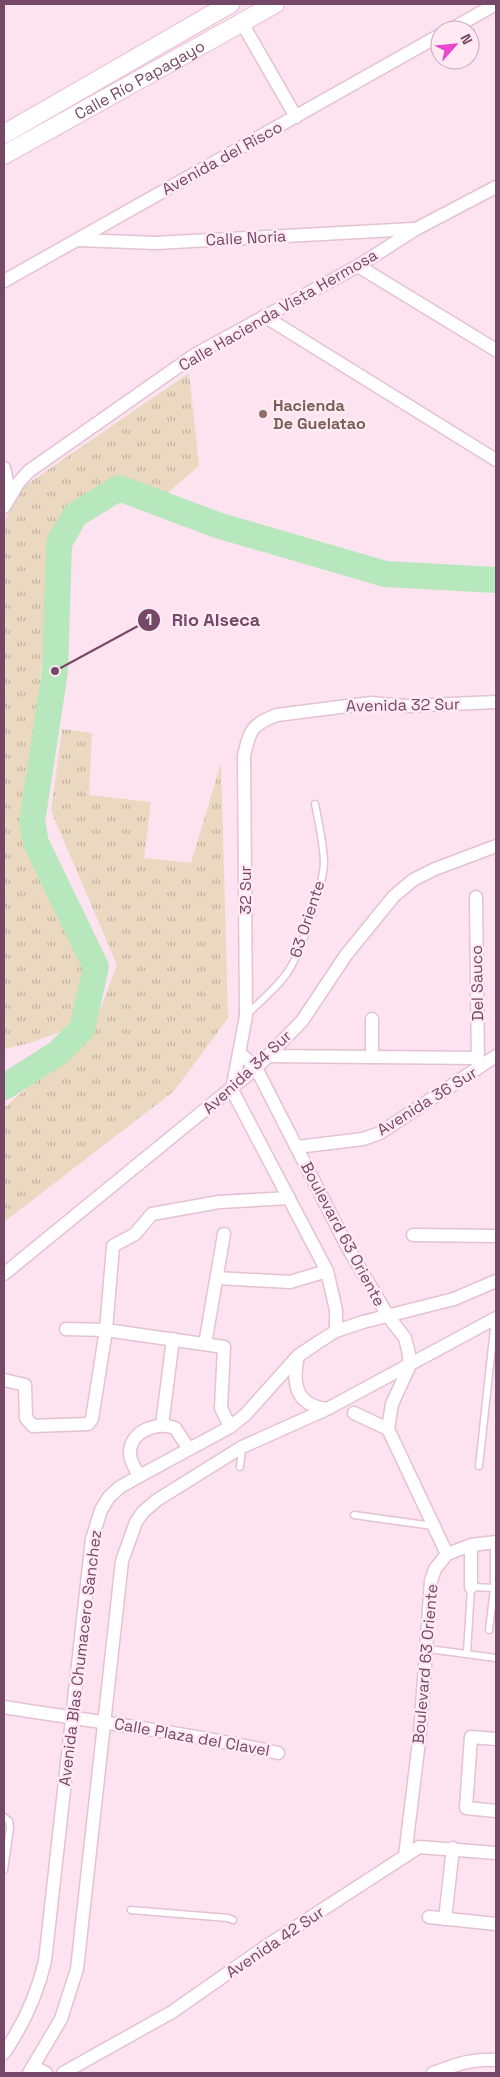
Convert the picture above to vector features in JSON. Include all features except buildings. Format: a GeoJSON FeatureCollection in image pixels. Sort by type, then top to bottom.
{"type":"FeatureCollection","features":[{"type":"Feature","properties":{"kind":"main road","name":"Calle Río Papagayo"},"geometry":{"type":"LineString","coordinates":[[4,134],[230,4]]}},
{"type":"Feature","properties":{"kind":"main road","name":"Calle Río Papagayo"},"geometry":{"type":"LineString","coordinates":[[4,155],[275,4]]}},
{"type":"Feature","properties":{"kind":"street"},"geometry":{"type":"LineString","coordinates":[[468,20],[496,4]]}},
{"type":"Feature","properties":{"kind":"street"},"geometry":{"type":"LineString","coordinates":[[242,23],[296,117]]}},
{"type":"Feature","properties":{"kind":"street","name":"Avenida del Risco"},"geometry":{"type":"LineString","coordinates":[[4,280],[430,41]]}},
{"type":"Feature","properties":{"kind":"street","name":"Calle Hacienda Vista Hermosa"},"geometry":{"type":"LineString","coordinates":[[4,508],[10,495],[29,471],[196,354],[358,266],[416,229],[496,187]]}},
{"type":"Feature","properties":{"kind":"street","name":"Calle Noria"},"geometry":{"type":"LineString","coordinates":[[77,240],[156,243],[416,229]]}},
{"type":"Feature","properties":{"kind":"street"},"geometry":{"type":"LineString","coordinates":[[358,266],[496,350]]}},
{"type":"Feature","properties":{"kind":"street"},"geometry":{"type":"LineString","coordinates":[[264,316],[496,460]]}},
{"type":"Feature","properties":{"kind":"street"},"geometry":{"type":"LineString","coordinates":[[4,468],[10,495]]}},
{"type":"Feature","properties":{"kind":"street","name":"Avenida 32 Sur"},"geometry":{"type":"LineString","coordinates":[[253,728],[263,720],[277,715],[371,703],[406,706],[496,702]]}},
{"type":"Feature","properties":{"kind":"street","name":"32 Sur"},"geometry":{"type":"LineString","coordinates":[[232,1090],[246,1016],[244,756],[253,728]]}},
{"type":"Feature","properties":{"kind":"street","name":"Avenida 34 Sur"},"geometry":{"type":"LineString","coordinates":[[4,1274],[232,1090],[256,1068],[302,1020],[346,955],[394,896],[413,880],[435,869],[496,846]]}},
{"type":"Feature","properties":{"kind":"street","name":"Del Sauco"},"geometry":{"type":"LineString","coordinates":[[476,898],[478,1063]]}},
{"type":"Feature","properties":{"kind":"street"},"geometry":{"type":"LineString","coordinates":[[372,1019],[372,1057]]}},
{"type":"Feature","properties":{"kind":"street"},"geometry":{"type":"LineString","coordinates":[[239,1052],[256,1068]]}},
{"type":"Feature","properties":{"kind":"street"},"geometry":{"type":"LineString","coordinates":[[267,1056],[372,1057],[478,1063]]}},
{"type":"Feature","properties":{"kind":"street","name":"Avenida 36 Sur"},"geometry":{"type":"LineString","coordinates":[[297,1147],[363,1139],[380,1133],[478,1063],[496,1056]]}},
{"type":"Feature","properties":{"kind":"street","name":"Boulevard 63 Oriente"},"geometry":{"type":"LineString","coordinates":[[256,1068],[348,1248],[388,1316],[405,1338],[409,1354],[409,1367]]}},
{"type":"Feature","properties":{"kind":"street","name":"Boulevard 63 Oriente"},"geometry":{"type":"LineString","coordinates":[[232,1090],[328,1271],[336,1310],[336,1331]]}},
{"type":"Feature","properties":{"kind":"street"},"geometry":{"type":"LineString","coordinates":[[4,1380],[25,1385],[26,1418],[33,1426],[88,1424],[92,1419],[106,1330],[113,1246],[135,1234],[152,1214],[219,1202],[289,1198]]}},
{"type":"Feature","properties":{"kind":"street"},"geometry":{"type":"LineString","coordinates":[[205,1344],[224,1234]]}},
{"type":"Feature","properties":{"kind":"street"},"geometry":{"type":"LineString","coordinates":[[413,1235],[496,1236]]}},
{"type":"Feature","properties":{"kind":"street"},"geometry":{"type":"LineString","coordinates":[[217,1278],[290,1282],[328,1271]]}},
{"type":"Feature","properties":{"kind":"street","name":"Avenida Blas Chumacero Sanchez"},"geometry":{"type":"LineString","coordinates":[[4,2053],[28,2014],[38,1988],[45,1961],[92,1539],[101,1510],[109,1497],[139,1476],[230,1427],[245,1415],[298,1356],[336,1331],[454,1299],[496,1281]]}},
{"type":"Feature","properties":{"kind":"street","name":"Avenida Blas Chumacero Sanchez"},"geometry":{"type":"LineString","coordinates":[[32,2070],[61,2019],[77,1969],[106,1721],[122,1561],[136,1522],[157,1500],[242,1447],[328,1409],[496,1319]]}},
{"type":"Feature","properties":{"kind":"street"},"geometry":{"type":"LineString","coordinates":[[66,1329],[106,1330],[224,1347],[221,1408],[230,1427]]}},
{"type":"Feature","properties":{"kind":"street"},"geometry":{"type":"LineString","coordinates":[[162,1425],[173,1339]]}},
{"type":"Feature","properties":{"kind":"street"},"geometry":{"type":"LineString","coordinates":[[298,1356],[295,1376],[298,1392],[311,1405],[328,1409]]}},
{"type":"Feature","properties":{"kind":"street"},"geometry":{"type":"LineString","coordinates":[[409,1367],[392,1404],[388,1429],[447,1554],[471,1545],[495,1542]]}},
{"type":"Feature","properties":{"kind":"street"},"geometry":{"type":"LineString","coordinates":[[354,1413],[388,1429]]}},
{"type":"Feature","properties":{"kind":"street"},"geometry":{"type":"LineString","coordinates":[[139,1476],[130,1456],[130,1449],[140,1434],[154,1426],[162,1425],[175,1428],[189,1449]]}},
{"type":"Feature","properties":{"kind":"street"},"geometry":{"type":"LineString","coordinates":[[471,1545],[471,1587]]}},
{"type":"Feature","properties":{"kind":"street","name":"Boulevard 63 Oriente"},"geometry":{"type":"LineString","coordinates":[[405,1856],[420,1733],[431,1581],[435,1568],[447,1554]]}},
{"type":"Feature","properties":{"kind":"street","name":"Calle Plaza del Clavel"},"geometry":{"type":"LineString","coordinates":[[4,1708],[106,1721],[220,1740],[278,1753]]}},
{"type":"Feature","properties":{"kind":"street"},"geometry":{"type":"LineString","coordinates":[[496,1739],[471,1736],[466,1808],[496,1811]]}},
{"type":"Feature","properties":{"kind":"street","name":"Avenida 42 Sur"},"geometry":{"type":"LineString","coordinates":[[63,2073],[172,2012],[419,1847],[453,1848],[496,1853]]}},
{"type":"Feature","properties":{"kind":"street"},"geometry":{"type":"LineString","coordinates":[[445,1919],[453,1848]]}},
{"type":"Feature","properties":{"kind":"street"},"geometry":{"type":"LineString","coordinates":[[428,1917],[496,1924]]}},
{"type":"Feature","properties":{"kind":"street"},"geometry":{"type":"LineString","coordinates":[[433,2073],[462,2062],[482,2059],[496,2060]]}},
{"type":"Feature","properties":{"kind":"street"},"geometry":{"type":"LineString","coordinates":[[32,2070],[46,2073]]}},
{"type":"Feature","properties":{"kind":"lane","name":"63 Oriente"},"geometry":{"type":"LineString","coordinates":[[246,1016],[288,971],[295,959],[321,885],[324,864],[323,846],[315,804]]}},
{"type":"Feature","properties":{"kind":"lane"},"geometry":{"type":"LineString","coordinates":[[479,1466],[496,1319]]}},
{"type":"Feature","properties":{"kind":"lane"},"geometry":{"type":"LineString","coordinates":[[240,1468],[242,1447]]}},
{"type":"Feature","properties":{"kind":"lane"},"geometry":{"type":"LineString","coordinates":[[354,1515],[434,1526]]}},
{"type":"Feature","properties":{"kind":"lane"},"geometry":{"type":"LineString","coordinates":[[489,1630],[495,1588],[495,1542]]}},
{"type":"Feature","properties":{"kind":"lane"},"geometry":{"type":"LineString","coordinates":[[467,1654],[471,1587],[495,1588]]}},
{"type":"Feature","properties":{"kind":"lane"},"geometry":{"type":"LineString","coordinates":[[436,1650],[496,1658]]}},
{"type":"Feature","properties":{"kind":"lane"},"geometry":{"type":"LineString","coordinates":[[4,1817],[9,1821],[10,1827],[4,1870]]}},
{"type":"Feature","properties":{"kind":"lane"},"geometry":{"type":"LineString","coordinates":[[131,1910],[234,1920]]}},
{"type":"Feature","properties":{"kind":"green space"},"geometry":{"type":"Polygon","coordinates":[[[189,373],[199,466],[165,495],[122,481],[56,526],[25,825],[87,974],[71,1028],[30,1043],[4,1049],[4,523],[20,489],[189,373]]]}},
{"type":"Feature","properties":{"kind":"green space"},"geometry":{"type":"Polygon","coordinates":[[[62,729],[92,733],[89,795],[151,802],[144,858],[191,863],[221,763],[228,1018],[174,1091],[4,1222],[4,1108],[92,1031],[117,965],[51,811],[62,729]]]}},
{"type":"Feature","properties":{"kind":"waterway"},"geometry":{"type":"LineString","coordinates":[[4,1087],[58,1053],[82,1029],[96,967],[36,843],[32,822],[55,671],[59,543],[75,515],[119,488],[217,525],[385,574],[496,580]]}},
{"type":"Feature","properties":{"kind":"place","name":"Hacienda De Guelatao"},"geometry":{"type":"Point","coordinates":[263,414]}},
{"type":"Feature","properties":{"kind":"place","name":"Rio Alseca"},"geometry":{"type":"Point","coordinates":[55,671]}}]}
